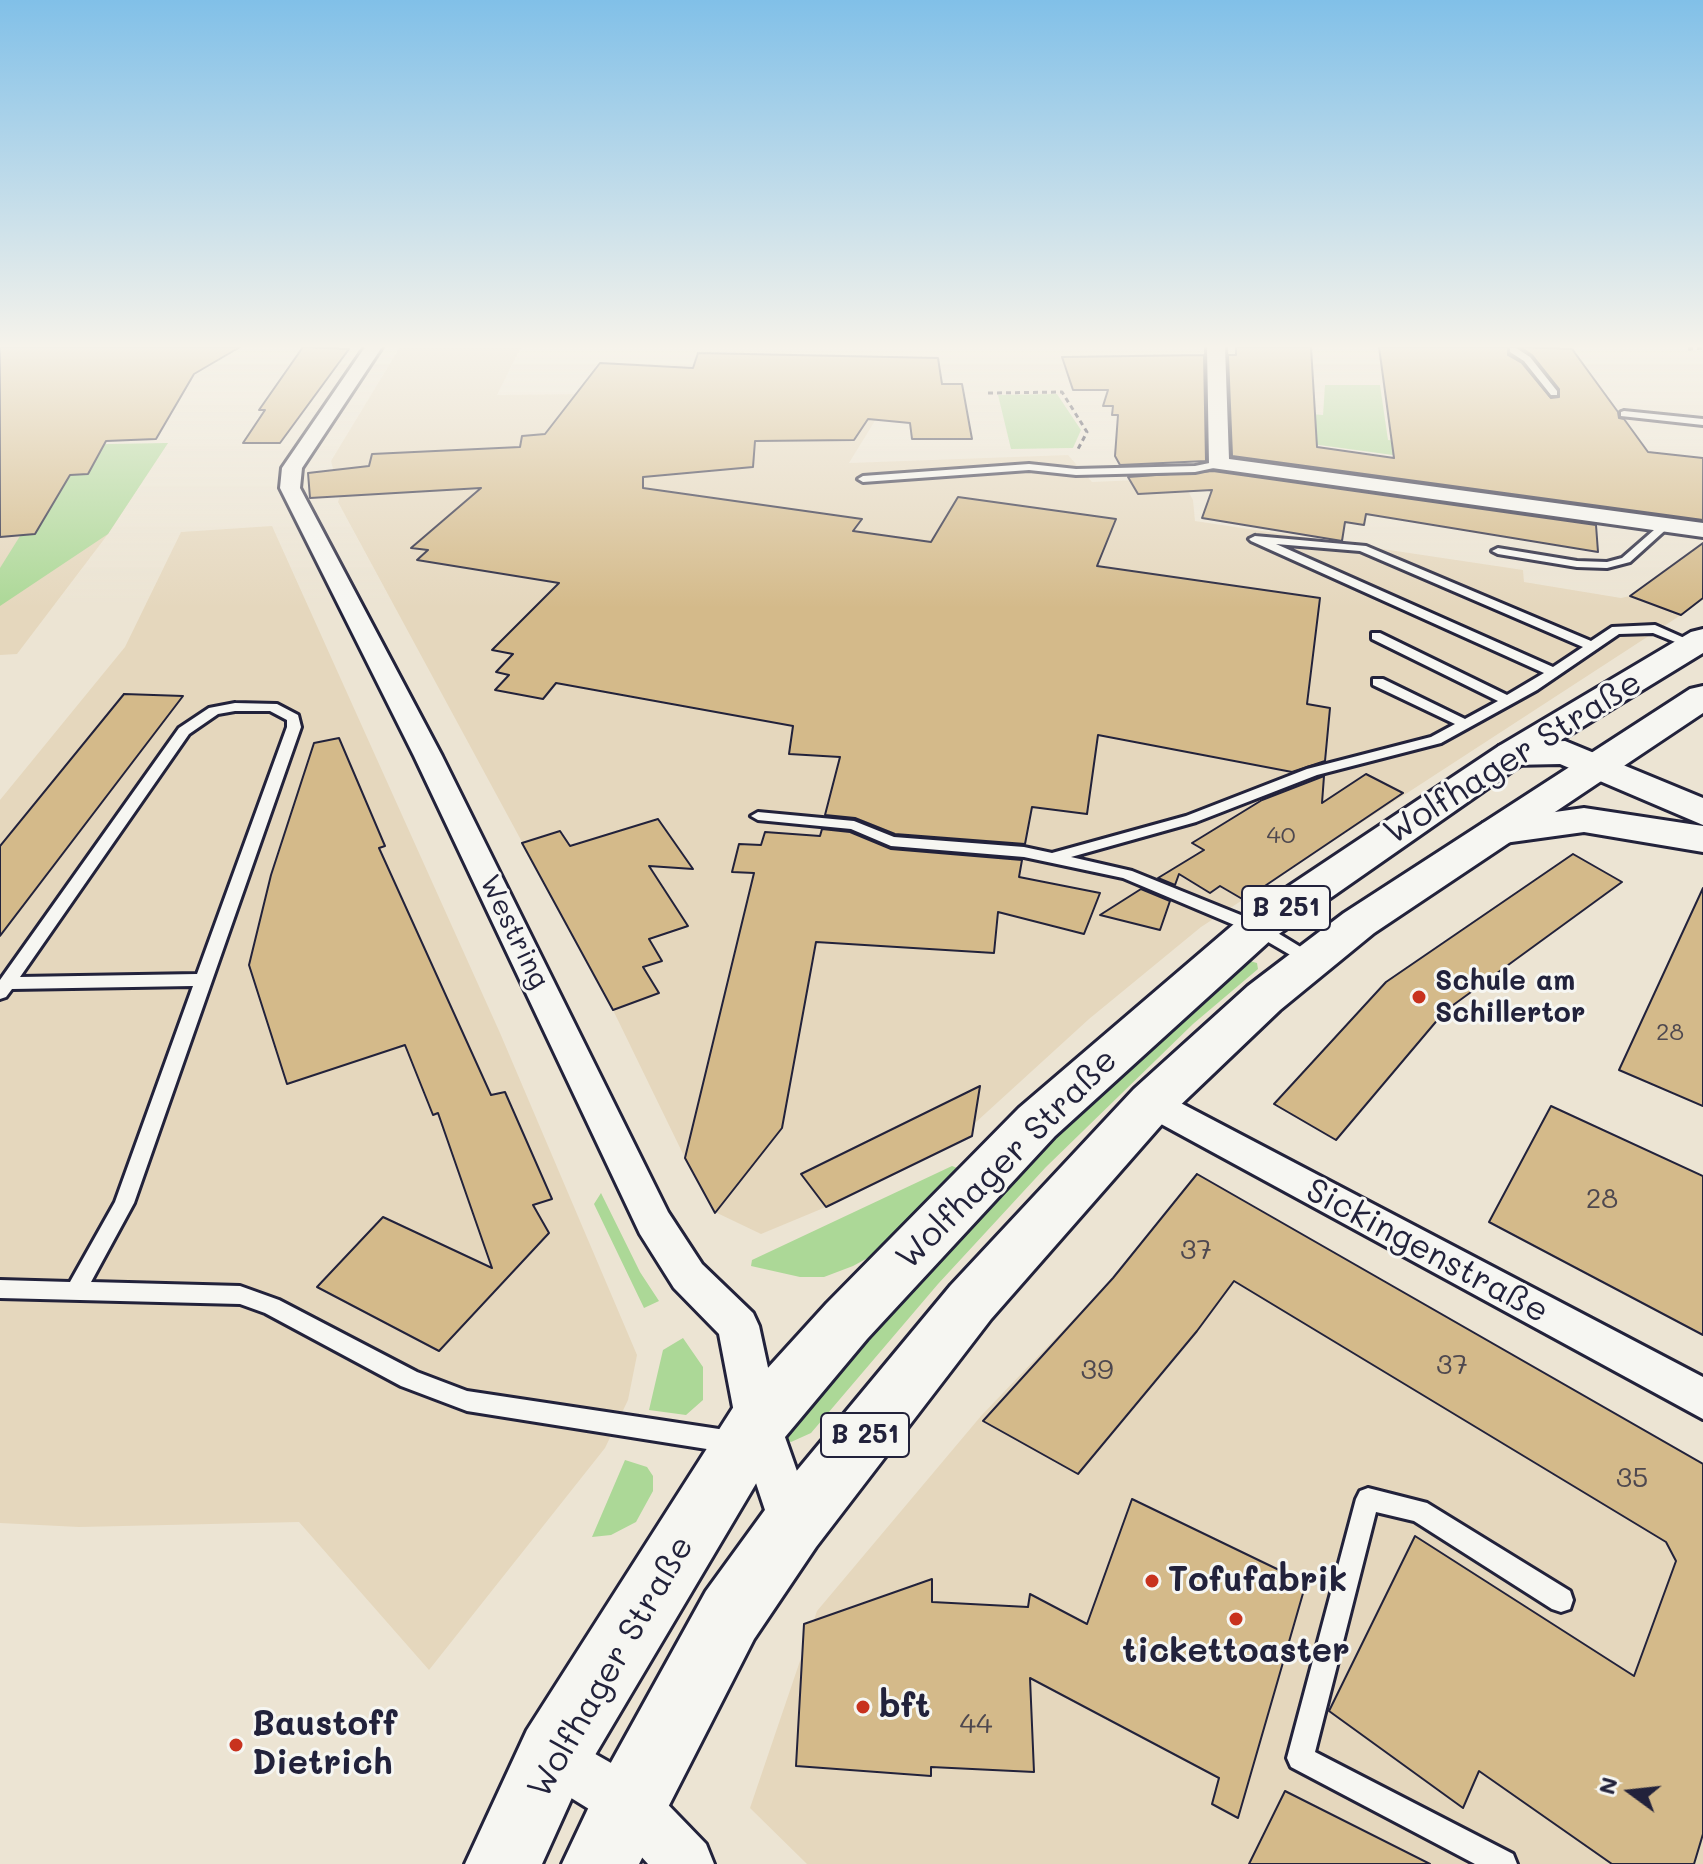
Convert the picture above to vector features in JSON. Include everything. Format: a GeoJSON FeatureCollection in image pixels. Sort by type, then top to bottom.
{"type":"FeatureCollection","features":[{"type":"Feature","properties":{"kind":"main road","name":"Wolfhager Straße"},"geometry":{"type":"LineString","coordinates":[[614,1833],[730,1615],[793,1525],[971,1302],[1152,1102],[1264,998],[1359,923],[1497,832],[1699,642]]}},
{"type":"Feature","properties":{"kind":"main road","name":"Wolfhager Straße"},"geometry":{"type":"LineString","coordinates":[[503,1864],[553,1756],[752,1434],[847,1321],[1037,1122],[1257,928],[1512,754],[1579,754],[1703,697]]}},
{"type":"Feature","properties":{"kind":"main road"},"geometry":{"type":"LineString","coordinates":[[1579,754],[1703,813]]}},
{"type":"Feature","properties":{"kind":"main road"},"geometry":{"type":"LineString","coordinates":[[1579,754],[1703,823]]}},
{"type":"Feature","properties":{"kind":"main road"},"geometry":{"type":"LineString","coordinates":[[1497,832],[1584,820],[1703,839]]}},
{"type":"Feature","properties":{"kind":"street","name":"Westring"},"geometry":{"type":"LineString","coordinates":[[315,434],[292,468],[290,488],[428,756],[654,1223],[688,1276],[738,1326],[752,1434],[793,1525]]}},
{"type":"Feature","properties":{"kind":"street"},"geometry":{"type":"LineString","coordinates":[[1218,434],[1219,464],[1703,530]]}},
{"type":"Feature","properties":{"kind":"street","name":"Sickingenstraße"},"geometry":{"type":"LineString","coordinates":[[1152,1102],[1703,1399]]}},
{"type":"Feature","properties":{"kind":"street"},"geometry":{"type":"LineString","coordinates":[[553,1756],[614,1833],[686,1864]]}},
{"type":"Feature","properties":{"kind":"lane"},"geometry":{"type":"LineString","coordinates":[[863,479],[1029,467],[1076,472],[1195,469],[1219,464]]}},
{"type":"Feature","properties":{"kind":"lane"},"geometry":{"type":"LineString","coordinates":[[1498,551],[1607,565],[1626,560],[1666,525]]}},
{"type":"Feature","properties":{"kind":"lane"},"geometry":{"type":"LineString","coordinates":[[1553,672],[1255,539],[1362,548],[1591,646]]}},
{"type":"Feature","properties":{"kind":"lane"},"geometry":{"type":"LineString","coordinates":[[1052,858],[1191,819],[1312,772],[1436,740],[1553,672],[1616,630],[1655,629],[1699,642]]}},
{"type":"Feature","properties":{"kind":"lane"},"geometry":{"type":"LineString","coordinates":[[1376,636],[1507,700]]}},
{"type":"Feature","properties":{"kind":"lane"},"geometry":{"type":"LineString","coordinates":[[1378,682],[1465,724]]}},
{"type":"Feature","properties":{"kind":"lane"},"geometry":{"type":"LineString","coordinates":[[4,988],[184,731],[214,711],[255,705],[272,707],[293,718],[294,727],[124,1203],[75,1292]]}},
{"type":"Feature","properties":{"kind":"lane"},"geometry":{"type":"LineString","coordinates":[[758,816],[854,825],[891,841],[1024,852],[1127,874],[1257,928],[1311,961]]}},
{"type":"Feature","properties":{"kind":"lane"},"geometry":{"type":"LineString","coordinates":[[4,988],[204,980]]}},
{"type":"Feature","properties":{"kind":"lane"},"geometry":{"type":"LineString","coordinates":[[0,1289],[240,1295],[272,1306],[409,1379],[467,1401],[752,1434]]}},
{"type":"Feature","properties":{"kind":"lane"},"geometry":{"type":"LineString","coordinates":[[1503,1864],[1300,1758],[1368,1499],[1419,1511],[1561,1600]]}},
{"type":"Feature","properties":{"kind":"path"},"geometry":{"type":"LineString","coordinates":[[1086,434],[1077,453],[1101,469]]}},
{"type":"Feature","properties":{"kind":"shaded area"},"geometry":{"type":"Polygon","coordinates":[[[347,434],[867,434],[849,463],[1068,455],[1092,482],[1181,478],[1193,500],[1195,521],[1523,570],[1524,582],[1621,598],[1630,596],[1681,615],[1201,927],[1089,1019],[975,1123],[972,1136],[826,1207],[761,1234],[715,1212],[685,1158],[613,1010],[338,502],[340,496],[331,461],[347,434]]]}},
{"type":"Feature","properties":{"kind":"shaded area"},"geometry":{"type":"Polygon","coordinates":[[[168,443],[108,534],[17,654],[0,655],[0,451],[168,443]]]}},
{"type":"Feature","properties":{"kind":"shaded area","name":"Baustoff Dietrich"},"geometry":{"type":"Polygon","coordinates":[[[272,526],[500,1033],[637,1355],[628,1400],[605,1448],[429,1670],[299,1522],[79,1527],[0,1523],[0,800],[125,647],[181,532],[272,526]]]}},
{"type":"Feature","properties":{"kind":"shaded area"},"geometry":{"type":"Polygon","coordinates":[[[1197,1174],[1703,1464],[1703,1864],[807,1864],[750,1808],[817,1611],[981,1416],[1113,1278],[1197,1174]]]}},
{"type":"Feature","properties":{"kind":"green space"},"geometry":{"type":"Polygon","coordinates":[[[1007,434],[1079,434],[1073,448],[1011,449],[1007,434]]]}},
{"type":"Feature","properties":{"kind":"green space"},"geometry":{"type":"Polygon","coordinates":[[[1294,434],[1387,434],[1388,440],[1459,449],[1702,497],[1297,442],[1294,434]]]}},
{"type":"Feature","properties":{"kind":"green space"},"geometry":{"type":"Polygon","coordinates":[[[168,443],[108,534],[0,606],[0,568],[20,536],[35,534],[44,520],[58,495],[52,477],[88,474],[51,445],[168,443]]]}},
{"type":"Feature","properties":{"kind":"green space"},"geometry":{"type":"Polygon","coordinates":[[[1246,960],[1257,963],[1258,969],[1193,1024],[1046,1167],[938,1284],[811,1433],[791,1442],[787,1440],[785,1437],[870,1331],[1026,1161],[1246,960]]]}},
{"type":"Feature","properties":{"kind":"green space"},"geometry":{"type":"Polygon","coordinates":[[[952,1166],[960,1169],[877,1253],[853,1266],[824,1277],[800,1277],[751,1266],[752,1260],[952,1166]]]}},
{"type":"Feature","properties":{"kind":"green space"},"geometry":{"type":"Polygon","coordinates":[[[601,1193],[640,1272],[659,1301],[644,1308],[594,1204],[601,1193]]]}},
{"type":"Feature","properties":{"kind":"green space"},"geometry":{"type":"Polygon","coordinates":[[[683,1338],[703,1367],[703,1400],[686,1415],[649,1410],[663,1350],[683,1338]]]}},
{"type":"Feature","properties":{"kind":"green space"},"geometry":{"type":"Polygon","coordinates":[[[625,1460],[647,1467],[653,1476],[653,1491],[636,1522],[611,1535],[592,1537],[625,1460]]]}},
{"type":"Feature","properties":{"kind":"building"},"geometry":{"type":"Polygon","coordinates":[[[0,434],[159,434],[156,439],[106,441],[88,474],[70,475],[35,534],[0,537],[0,434]]]}},
{"type":"Feature","properties":{"kind":"building"},"geometry":{"type":"Polygon","coordinates":[[[249,434],[287,434],[280,443],[243,443],[249,434]]]}},
{"type":"Feature","properties":{"kind":"building"},"geometry":{"type":"Polygon","coordinates":[[[858,434],[854,440],[755,441],[753,467],[643,477],[643,488],[862,519],[853,531],[931,542],[958,497],[1116,519],[1097,566],[1320,598],[1307,704],[1330,708],[1325,761],[1292,772],[1098,735],[1087,814],[1032,807],[1025,844],[895,834],[855,818],[825,815],[840,757],[789,754],[793,726],[556,683],[543,699],[495,690],[509,675],[496,672],[513,654],[492,650],[559,583],[417,560],[428,550],[411,548],[481,488],[310,498],[308,473],[369,466],[372,454],[520,447],[522,436],[858,434]]]}},
{"type":"Feature","properties":{"kind":"building"},"geometry":{"type":"Polygon","coordinates":[[[911,434],[971,434],[972,439],[912,439],[911,434]]]}},
{"type":"Feature","properties":{"kind":"building"},"geometry":{"type":"Polygon","coordinates":[[[1117,434],[1205,434],[1206,461],[1120,465],[1115,456],[1117,434]]]}},
{"type":"Feature","properties":{"kind":"building"},"geometry":{"type":"Polygon","coordinates":[[[1231,434],[1316,434],[1317,447],[1394,458],[1391,434],[1635,434],[1648,452],[1703,458],[1703,520],[1232,456],[1231,434]]]}},
{"type":"Feature","properties":{"kind":"building"},"geometry":{"type":"Polygon","coordinates":[[[1213,471],[1596,525],[1598,552],[1366,514],[1364,525],[1345,522],[1342,541],[1202,518],[1212,490],[1138,494],[1128,477],[1213,471]]]}},
{"type":"Feature","properties":{"kind":"building"},"geometry":{"type":"Polygon","coordinates":[[[1703,543],[1703,598],[1681,615],[1630,596],[1703,543]]]}},
{"type":"Feature","properties":{"kind":"building"},"geometry":{"type":"Polygon","coordinates":[[[124,694],[183,696],[0,936],[0,846],[124,694]]]}},
{"type":"Feature","properties":{"kind":"building"},"geometry":{"type":"Polygon","coordinates":[[[339,738],[385,846],[379,848],[491,1095],[505,1092],[552,1199],[533,1205],[549,1233],[439,1351],[317,1287],[383,1217],[492,1268],[438,1113],[433,1115],[405,1045],[287,1084],[249,965],[271,875],[314,743],[339,738]]]}},
{"type":"Feature","properties":{"kind":"building"},"geometry":{"type":"Polygon","coordinates":[[[1366,774],[1403,793],[1244,900],[1220,886],[1210,893],[1179,874],[1175,885],[1158,878],[1204,850],[1192,843],[1262,800],[1324,776],[1322,803],[1366,774]]]}},
{"type":"Feature","properties":{"kind":"building"},"geometry":{"type":"Polygon","coordinates":[[[658,819],[693,869],[649,866],[688,926],[649,939],[662,961],[643,967],[659,993],[613,1010],[522,843],[560,831],[570,846],[658,819]]]}},
{"type":"Feature","properties":{"kind":"building"},"geometry":{"type":"Polygon","coordinates":[[[822,829],[850,832],[891,849],[1022,860],[1019,877],[1100,893],[1084,934],[998,912],[994,953],[816,942],[782,1128],[715,1213],[685,1158],[754,873],[732,872],[739,844],[761,845],[765,832],[820,836],[822,829]]]}},
{"type":"Feature","properties":{"kind":"building","name":"Schule am Schillertor"},"geometry":{"type":"Polygon","coordinates":[[[1573,854],[1622,882],[1445,1011],[1336,1140],[1274,1104],[1386,982],[1573,854]]]}},
{"type":"Feature","properties":{"kind":"building"},"geometry":{"type":"Polygon","coordinates":[[[1703,888],[1703,1106],[1619,1070],[1703,888]]]}},
{"type":"Feature","properties":{"kind":"building"},"geometry":{"type":"Polygon","coordinates":[[[1141,889],[1170,901],[1160,930],[1100,915],[1141,889]]]}},
{"type":"Feature","properties":{"kind":"building"},"geometry":{"type":"Polygon","coordinates":[[[980,1086],[972,1136],[826,1207],[801,1174],[980,1086]]]}},
{"type":"Feature","properties":{"kind":"building"},"geometry":{"type":"Polygon","coordinates":[[[1551,1106],[1703,1176],[1703,1335],[1489,1222],[1551,1106]]]}},
{"type":"Feature","properties":{"kind":"building"},"geometry":{"type":"Polygon","coordinates":[[[1197,1174],[1703,1464],[1703,1834],[1694,1864],[1612,1864],[1479,1771],[1463,1808],[1329,1711],[1415,1536],[1634,1676],[1676,1561],[1666,1542],[1234,1281],[1197,1331],[1078,1474],[983,1421],[1113,1278],[1197,1174]]]}},
{"type":"Feature","properties":{"kind":"building"},"geometry":{"type":"Polygon","coordinates":[[[1132,1499],[1306,1583],[1238,1818],[1212,1804],[1219,1778],[1030,1678],[1034,1772],[931,1767],[931,1776],[796,1766],[804,1624],[932,1579],[932,1602],[1028,1607],[1030,1594],[1087,1624],[1132,1499]]]}},
{"type":"Feature","properties":{"kind":"building"},"geometry":{"type":"Polygon","coordinates":[[[1285,1791],[1430,1864],[1249,1864],[1285,1791]]]}},
{"type":"Feature","properties":{"kind":"place","name":"Schule am Schillertor"},"geometry":{"type":"Point","coordinates":[1419,997]}},
{"type":"Feature","properties":{"kind":"place","name":"Tofufabrik"},"geometry":{"type":"Point","coordinates":[1152,1581]}},
{"type":"Feature","properties":{"kind":"place","name":"tickettoaster"},"geometry":{"type":"Point","coordinates":[1236,1619]}},
{"type":"Feature","properties":{"kind":"place","name":"bft"},"geometry":{"type":"Point","coordinates":[863,1707]}},
{"type":"Feature","properties":{"kind":"place","name":"Baustoff Dietrich"},"geometry":{"type":"Point","coordinates":[236,1745]}}]}
